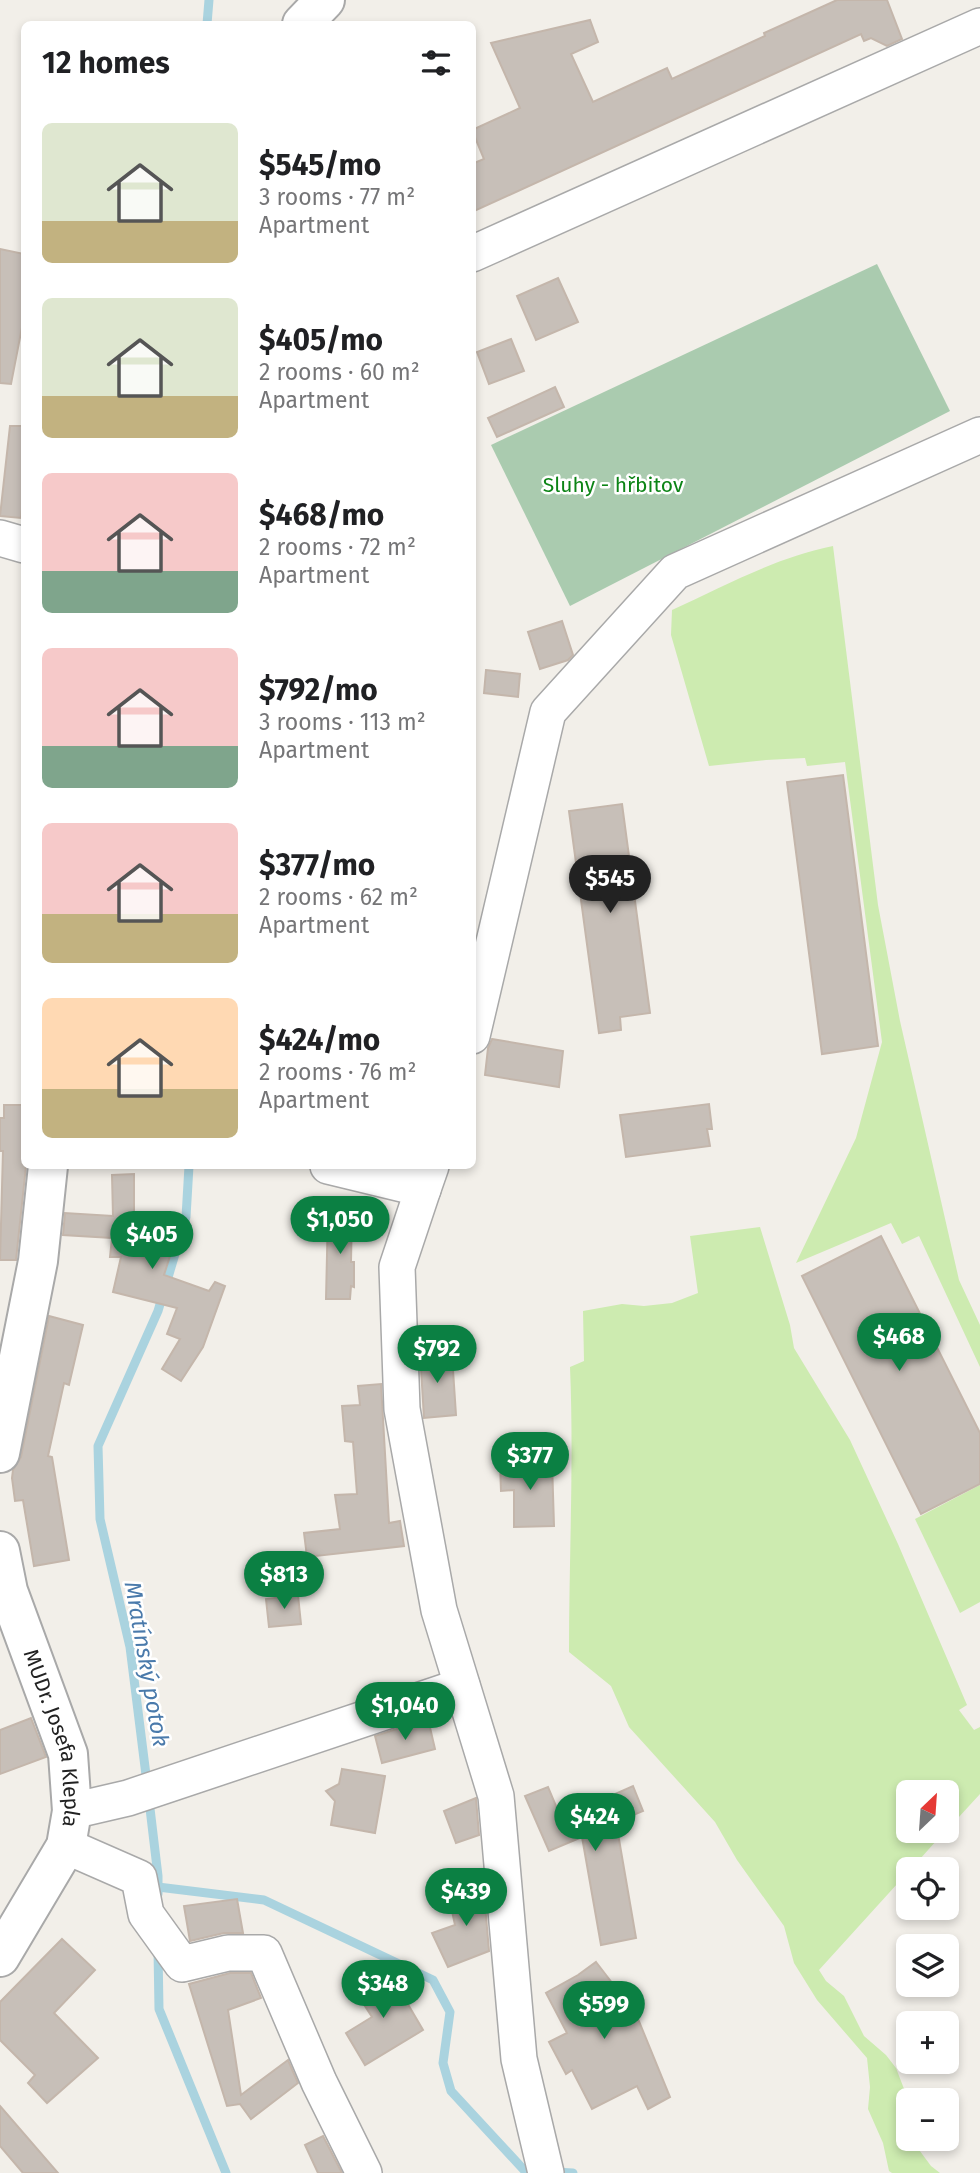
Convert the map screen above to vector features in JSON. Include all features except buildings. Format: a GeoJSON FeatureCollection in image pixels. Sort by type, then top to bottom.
{"type":"FeatureCollection","features":[{"type":"Feature","properties":{"kind":"street"},"geometry":{"type":"LineString","coordinates":[[305,21],[325,0]]}},
{"type":"Feature","properties":{"kind":"street"},"geometry":{"type":"LineString","coordinates":[[476,252],[980,26]]}},
{"type":"Feature","properties":{"kind":"street"},"geometry":{"type":"LineString","coordinates":[[476,1019],[548,712],[675,572],[980,435]]}},
{"type":"Feature","properties":{"kind":"street"},"geometry":{"type":"LineString","coordinates":[[0,538],[21,544]]}},
{"type":"Feature","properties":{"kind":"street"},"geometry":{"type":"LineString","coordinates":[[0,1452],[38,1261],[48,1169]]}},
{"type":"Feature","properties":{"kind":"street"},"geometry":{"type":"LineString","coordinates":[[355,1169],[427,1177],[397,1267],[402,1409],[439,1610],[496,1796],[520,2059],[546,2173]]}},
{"type":"Feature","properties":{"kind":"street","name":"MUDr. Josefa Klepla"},"geometry":{"type":"LineString","coordinates":[[0,1550],[8,1591],[68,1754],[69,1829],[0,1957]]}},
{"type":"Feature","properties":{"kind":"street"},"geometry":{"type":"LineString","coordinates":[[364,2173],[319,2082],[264,1953],[228,1953],[182,1964],[146,1914],[139,1878],[69,1829],[128,1798],[462,1686]]}},
{"type":"Feature","properties":{"kind":"green space","name":"Sluhy - hřbitov"},"geometry":{"type":"Polygon","coordinates":[[[877,264],[950,411],[570,606],[491,445],[877,264]]]}},
{"type":"Feature","properties":{"kind":"green space"},"geometry":{"type":"Polygon","coordinates":[[[833,546],[878,905],[900,1021],[959,1280],[980,1325],[980,1367],[919,1236],[902,1244],[891,1223],[796,1263],[856,1138],[882,1042],[845,762],[807,766],[805,758],[709,766],[671,635],[672,610],[771,565],[833,546]]]}},
{"type":"Feature","properties":{"kind":"green space"},"geometry":{"type":"Polygon","coordinates":[[[760,1227],[790,1325],[794,1348],[850,1440],[898,1544],[967,1705],[959,1710],[974,1730],[980,1727],[980,1794],[959,1817],[959,1780],[896,1780],[896,1843],[934,1843],[922,1857],[896,1857],[896,1885],[819,1970],[826,1981],[844,1996],[864,2036],[886,2055],[896,2068],[896,2074],[904,2088],[896,2088],[896,2151],[920,2151],[940,2173],[889,2171],[883,2143],[868,2109],[870,2087],[867,2058],[817,2000],[794,1963],[784,1926],[737,1860],[715,1822],[629,1727],[611,1686],[569,1652],[570,1367],[584,1361],[583,1311],[622,1304],[644,1306],[672,1303],[698,1293],[690,1236],[760,1227]]]}},
{"type":"Feature","properties":{"kind":"green space"},"geometry":{"type":"Polygon","coordinates":[[[980,1485],[980,1602],[960,1613],[915,1519],[980,1485]]]}},
{"type":"Feature","properties":{"kind":"waterway","name":"Mratínský potok"},"geometry":{"type":"LineString","coordinates":[[207,21],[209,0]]}},
{"type":"Feature","properties":{"kind":"waterway","name":"Mratínský potok"},"geometry":{"type":"LineString","coordinates":[[147,1783],[130,1647],[100,1519],[98,1446],[158,1311],[186,1217],[189,1169]]}},
{"type":"Feature","properties":{"kind":"waterway","name":"Mratínský potok"},"geometry":{"type":"LineString","coordinates":[[149,1800],[158,1894]]}},
{"type":"Feature","properties":{"kind":"waterway"},"geometry":{"type":"LineString","coordinates":[[158,1887],[264,1900],[433,1980],[450,2012],[443,2063],[451,2091],[524,2170],[536,2171]]}},
{"type":"Feature","properties":{"kind":"waterway","name":"Mratínský potok"},"geometry":{"type":"LineString","coordinates":[[158,1950],[159,2009],[226,2173]]}},
{"type":"Feature","properties":{"kind":"waterway"},"geometry":{"type":"LineString","coordinates":[[554,2172],[573,2173]]}}]}
